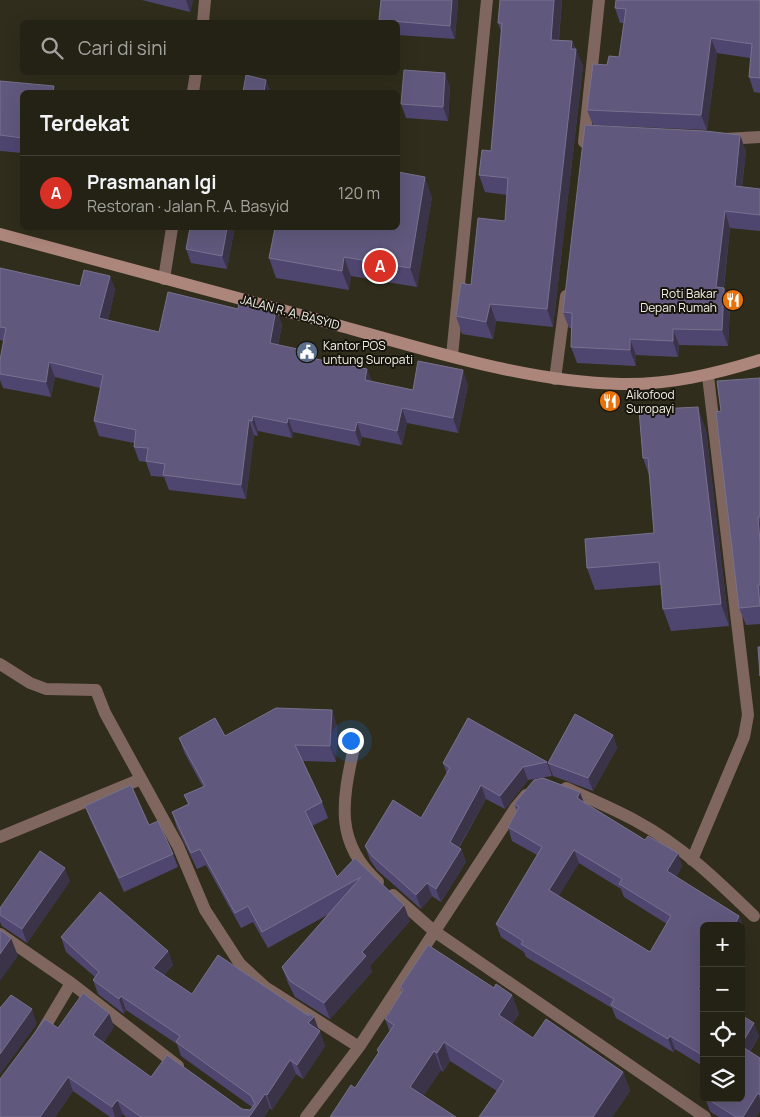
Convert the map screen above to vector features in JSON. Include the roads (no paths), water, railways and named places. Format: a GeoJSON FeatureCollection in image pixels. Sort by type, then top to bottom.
{"type":"FeatureCollection","features":[{"type":"Feature","properties":{"kind":"main road","name":"JALAN R. A. BASYID"},"geometry":{"type":"LineString","coordinates":[[0,234],[452,356],[555,379],[622,384],[675,381],[708,376],[760,360]]}},
{"type":"Feature","properties":{"kind":"street"},"geometry":{"type":"LineString","coordinates":[[202,20],[205,0]]}},
{"type":"Feature","properties":{"kind":"street"},"geometry":{"type":"LineString","coordinates":[[452,356],[487,0]]}},
{"type":"Feature","properties":{"kind":"street"},"geometry":{"type":"LineString","coordinates":[[583,153],[590,133],[599,0]]}},
{"type":"Feature","properties":{"kind":"street"},"geometry":{"type":"LineString","coordinates":[[193,90],[196,75]]}},
{"type":"Feature","properties":{"kind":"street"},"geometry":{"type":"LineString","coordinates":[[709,138],[760,137]]}},
{"type":"Feature","properties":{"kind":"street"},"geometry":{"type":"LineString","coordinates":[[164,279],[172,230]]}},
{"type":"Feature","properties":{"kind":"street"},"geometry":{"type":"LineString","coordinates":[[555,379],[567,281]]}},
{"type":"Feature","properties":{"kind":"street"},"geometry":{"type":"LineString","coordinates":[[692,860],[744,737],[748,715],[708,376]]}},
{"type":"Feature","properties":{"kind":"street"},"geometry":{"type":"LineString","coordinates":[[0,664],[46,689],[96,690],[105,713],[178,846],[205,910],[240,964],[265,987],[359,1047]]}},
{"type":"Feature","properties":{"kind":"street"},"geometry":{"type":"LineString","coordinates":[[353,752],[345,789],[344,824],[354,849],[371,875],[434,931],[705,1117]]}},
{"type":"Feature","properties":{"kind":"street"},"geometry":{"type":"LineString","coordinates":[[0,837],[141,779]]}},
{"type":"Feature","properties":{"kind":"street"},"geometry":{"type":"LineString","coordinates":[[306,1117],[359,1047],[516,807],[534,786]]}},
{"type":"Feature","properties":{"kind":"street"},"geometry":{"type":"LineString","coordinates":[[556,786],[638,822],[692,860],[754,916]]}},
{"type":"Feature","properties":{"kind":"street"},"geometry":{"type":"LineString","coordinates":[[0,934],[71,983],[192,1076]]}},
{"type":"Feature","properties":{"kind":"street"},"geometry":{"type":"LineString","coordinates":[[32,1047],[71,983]]}},
{"type":"Feature","properties":{"kind":"place","name":"Prasmanan Igi"},"geometry":{"type":"Point","coordinates":[380,266]}},
{"type":"Feature","properties":{"kind":"place","name":"Roti Bakar Depan Rumah"},"geometry":{"type":"Point","coordinates":[733,300]}},
{"type":"Feature","properties":{"kind":"place","name":"Kantor POS untung Suropati"},"geometry":{"type":"Point","coordinates":[307,352]}},
{"type":"Feature","properties":{"kind":"place","name":"Aikofood Suropayi"},"geometry":{"type":"Point","coordinates":[610,401]}}]}
